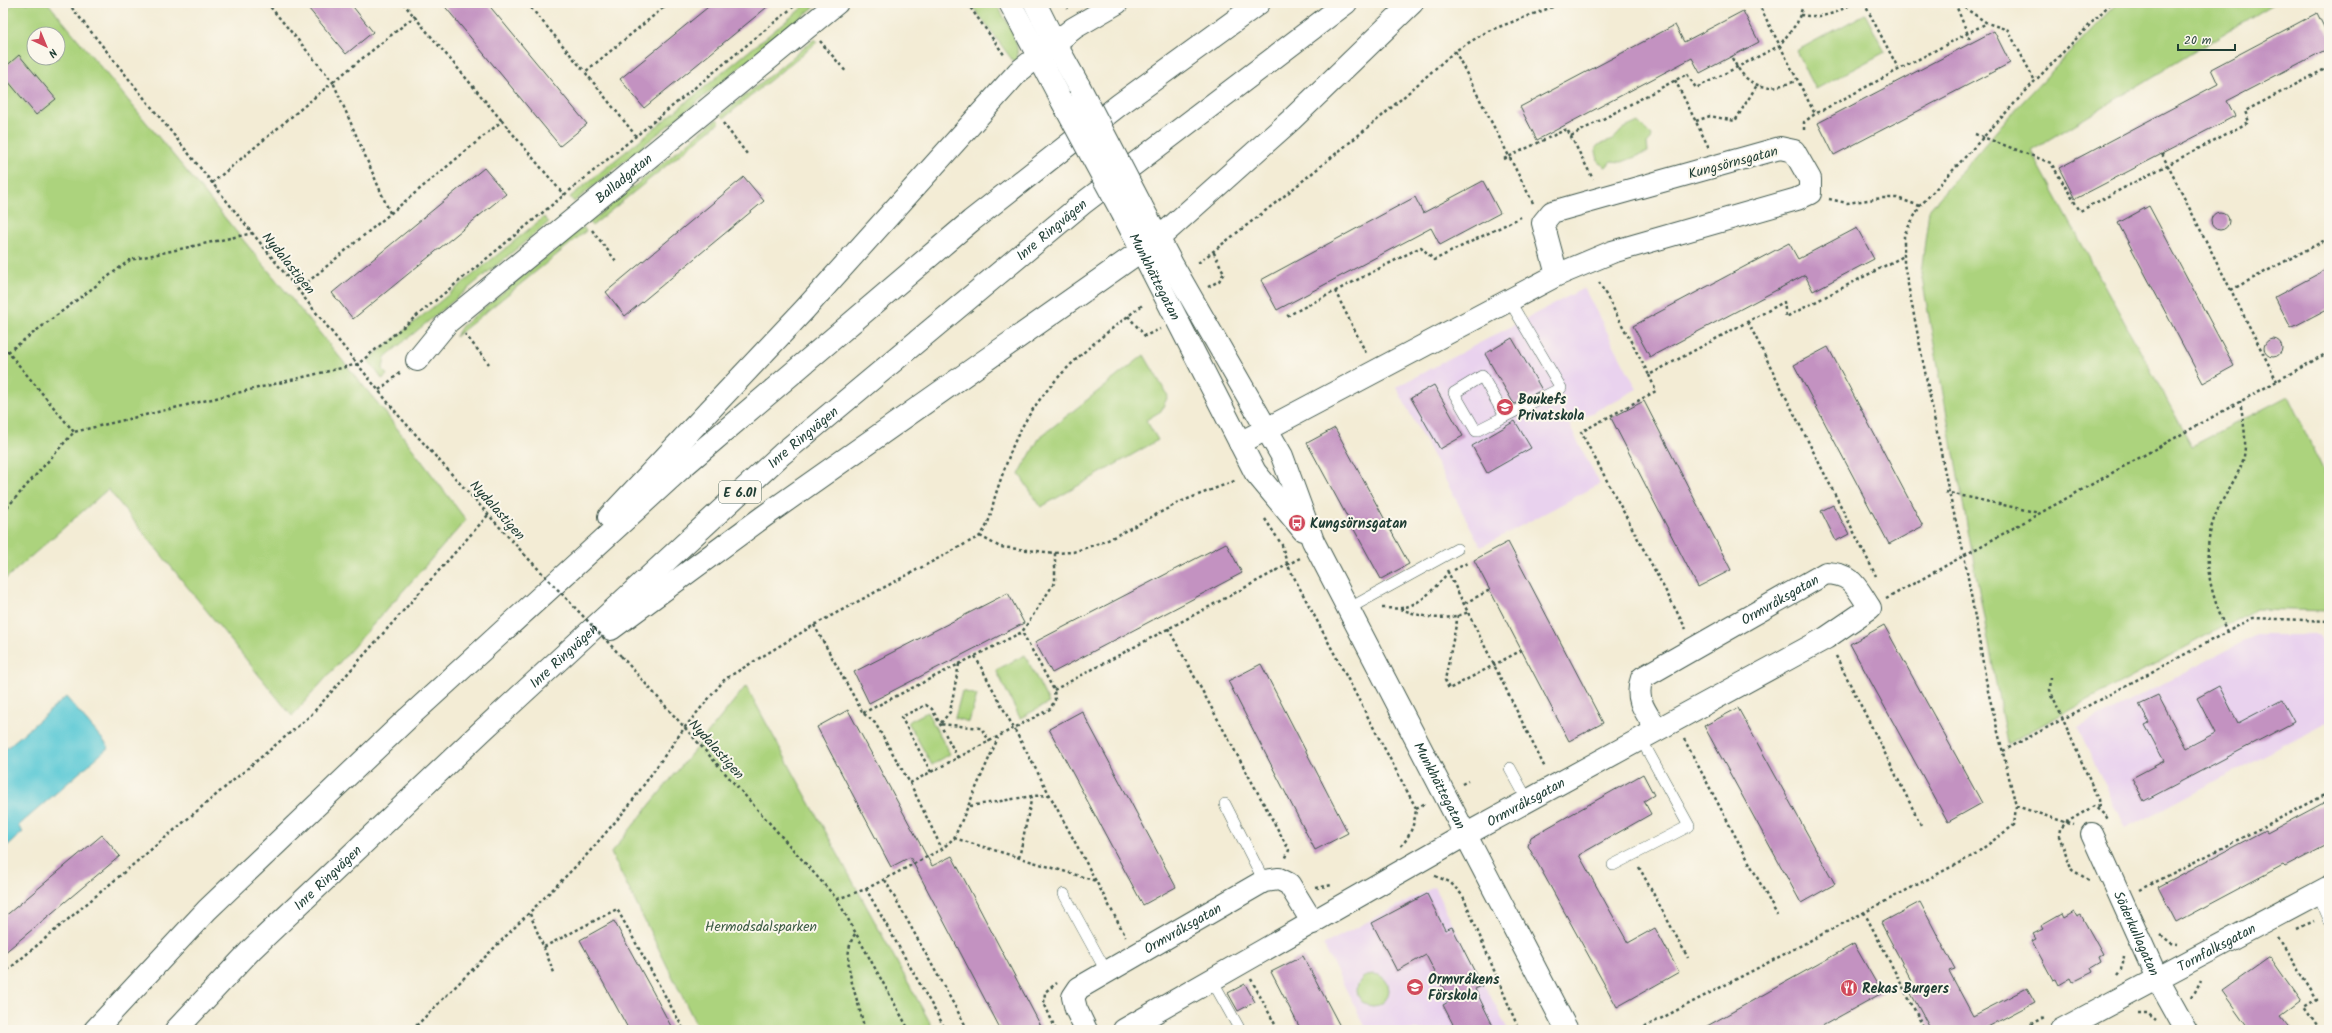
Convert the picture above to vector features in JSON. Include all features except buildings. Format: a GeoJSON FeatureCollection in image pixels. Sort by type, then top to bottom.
{"type":"FeatureCollection","features":[{"type":"Feature","properties":{"kind":"main road","name":"Balladgatan"},"geometry":{"type":"LineString","coordinates":[[417,360],[448,322],[837,3]]}},
{"type":"Feature","properties":{"kind":"main road","name":"Munkhättegatan"},"geometry":{"type":"LineString","coordinates":[[1010,3],[1046,49],[1079,86],[1133,211],[1150,244],[1240,443],[1255,472],[1315,545]]}},
{"type":"Feature","properties":{"kind":"main road","name":"Munkhättegatan"},"geometry":{"type":"LineString","coordinates":[[1036,3],[1046,49],[1062,100],[1133,211]]}},
{"type":"Feature","properties":{"kind":"main road"},"geometry":{"type":"LineString","coordinates":[[473,657],[694,428],[805,310],[1018,72],[1074,28],[1117,3]]}},
{"type":"Feature","properties":{"kind":"main road"},"geometry":{"type":"LineString","coordinates":[[95,1030],[207,910],[473,657],[686,464],[971,221],[1119,105],[1259,3]]}},
{"type":"Feature","properties":{"kind":"main road","name":"Inre Ringvägen"},"geometry":{"type":"LineString","coordinates":[[176,1030],[252,950],[483,730],[788,449],[1082,204],[1346,3]]}},
{"type":"Feature","properties":{"kind":"main road"},"geometry":{"type":"LineString","coordinates":[[483,730],[631,613],[763,517],[1150,244],[1291,120],[1412,3]]}},
{"type":"Feature","properties":{"kind":"main road","name":"Kungsörnsgatan"},"geometry":{"type":"LineString","coordinates":[[1543,223],[1552,212],[1780,148],[1794,151],[1810,179],[1810,193]]}},
{"type":"Feature","properties":{"kind":"main road"},"geometry":{"type":"LineString","coordinates":[[1240,443],[1557,275],[1612,252],[1797,199],[1810,193]]}},
{"type":"Feature","properties":{"kind":"main road"},"geometry":{"type":"LineString","coordinates":[[1543,223],[1557,275]]}},
{"type":"Feature","properties":{"kind":"main road","name":"Munkhättegatan"},"geometry":{"type":"LineString","coordinates":[[1150,244],[1282,456],[1315,545],[1566,1029]]}},
{"type":"Feature","properties":{"kind":"main road","name":"Ormvråksgatan"},"geometry":{"type":"LineString","coordinates":[[1124,1030],[1465,835],[1554,786],[1649,735],[1826,638],[1880,599],[1851,579],[1839,574],[1826,573],[1642,678],[1638,690],[1649,735]]}},
{"type":"Feature","properties":{"kind":"main road","name":"Söderkullagatan"},"geometry":{"type":"LineString","coordinates":[[2092,834],[2157,978],[2186,1030]]}},
{"type":"Feature","properties":{"kind":"main road"},"geometry":{"type":"LineString","coordinates":[[1275,871],[1289,884],[1313,922]]}},
{"type":"Feature","properties":{"kind":"main road","name":"Ormvråksgatan"},"geometry":{"type":"LineString","coordinates":[[1086,1030],[1076,1009],[1073,997],[1079,988],[1275,871]]}},
{"type":"Feature","properties":{"kind":"main road","name":"Tornfalksgatan"},"geometry":{"type":"LineString","coordinates":[[2061,1030],[2324,890]]}},
{"type":"Feature","properties":{"kind":"lane"},"geometry":{"type":"LineString","coordinates":[[1505,416],[1482,376],[1454,393],[1476,431],[1561,388],[1510,300]]}},
{"type":"Feature","properties":{"kind":"lane"},"geometry":{"type":"LineString","coordinates":[[1348,610],[1457,550]]}},
{"type":"Feature","properties":{"kind":"lane"},"geometry":{"type":"LineString","coordinates":[[1613,865],[1689,826],[1649,735]]}},
{"type":"Feature","properties":{"kind":"lane"},"geometry":{"type":"LineString","coordinates":[[1510,768],[1528,801]]}},
{"type":"Feature","properties":{"kind":"lane"},"geometry":{"type":"LineString","coordinates":[[1224,804],[1275,871]]}},
{"type":"Feature","properties":{"kind":"lane"},"geometry":{"type":"LineString","coordinates":[[2324,890],[2329,919]]}},
{"type":"Feature","properties":{"kind":"lane"},"geometry":{"type":"LineString","coordinates":[[1064,894],[1106,971]]}},
{"type":"Feature","properties":{"kind":"lane"},"geometry":{"type":"LineString","coordinates":[[1212,980],[1240,1030]]}},
{"type":"Feature","properties":{"kind":"path","name":"Nydalastigen"},"geometry":{"type":"LineString","coordinates":[[68,3],[399,416],[524,554],[685,727],[837,900],[909,1030]]}},
{"type":"Feature","properties":{"kind":"path"},"geometry":{"type":"LineString","coordinates":[[267,3],[333,82],[390,213]]}},
{"type":"Feature","properties":{"kind":"path"},"geometry":{"type":"LineString","coordinates":[[404,3],[564,195],[616,261]]}},
{"type":"Feature","properties":{"kind":"path"},"geometry":{"type":"LineString","coordinates":[[528,3],[636,136]]}},
{"type":"Feature","properties":{"kind":"path"},"geometry":{"type":"LineString","coordinates":[[659,3],[663,8]]}},
{"type":"Feature","properties":{"kind":"path"},"geometry":{"type":"LineString","coordinates":[[585,72],[669,3]]}},
{"type":"Feature","properties":{"kind":"path"},"geometry":{"type":"LineString","coordinates":[[3,512],[74,432],[358,364],[798,3]]}},
{"type":"Feature","properties":{"kind":"path"},"geometry":{"type":"LineString","coordinates":[[1198,263],[1376,121],[1455,51],[1488,30],[1563,3]]}},
{"type":"Feature","properties":{"kind":"path"},"geometry":{"type":"LineString","coordinates":[[1758,3],[1796,81],[1815,114]]}},
{"type":"Feature","properties":{"kind":"path"},"geometry":{"type":"LineString","coordinates":[[1571,136],[1687,74],[1696,88],[1779,46],[1800,15],[1804,3]]}},
{"type":"Feature","properties":{"kind":"path"},"geometry":{"type":"LineString","coordinates":[[1800,15],[1818,17],[1833,14],[1853,3]]}},
{"type":"Feature","properties":{"kind":"path"},"geometry":{"type":"LineString","coordinates":[[1864,3],[1898,68]]}},
{"type":"Feature","properties":{"kind":"path"},"geometry":{"type":"LineString","coordinates":[[1954,3],[1958,6],[1966,32],[1971,42]]}},
{"type":"Feature","properties":{"kind":"path"},"geometry":{"type":"LineString","coordinates":[[1961,3],[1962,6],[1987,23],[2008,30],[2035,81]]}},
{"type":"Feature","properties":{"kind":"path"},"geometry":{"type":"LineString","coordinates":[[1639,1030],[1974,855],[1998,839],[2014,825],[2016,806],[1988,691],[1964,555],[1949,493],[1918,336],[1904,256],[1904,235],[1920,206],[2035,81],[2110,3]]}},
{"type":"Feature","properties":{"kind":"path"},"geometry":{"type":"LineString","coordinates":[[212,183],[415,16]]}},
{"type":"Feature","properties":{"kind":"path"},"geometry":{"type":"LineString","coordinates":[[1804,130],[1804,122],[1815,114],[1966,32],[1987,23]]}},
{"type":"Feature","properties":{"kind":"path"},"geometry":{"type":"LineString","coordinates":[[808,26],[846,73]]}},
{"type":"Feature","properties":{"kind":"path"},"geometry":{"type":"LineString","coordinates":[[1455,51],[1543,223]]}},
{"type":"Feature","properties":{"kind":"path"},"geometry":{"type":"LineString","coordinates":[[1732,58],[1737,68],[1748,80],[1762,87],[1780,86],[1796,81]]}},
{"type":"Feature","properties":{"kind":"path"},"geometry":{"type":"LineString","coordinates":[[1975,134],[1982,138],[2051,162],[2080,211],[2249,122],[2246,111],[2329,67]]}},
{"type":"Feature","properties":{"kind":"path"},"geometry":{"type":"LineString","coordinates":[[1675,80],[1711,151]]}},
{"type":"Feature","properties":{"kind":"path"},"geometry":{"type":"LineString","coordinates":[[1696,121],[1710,116],[1734,121],[1757,85]]}},
{"type":"Feature","properties":{"kind":"path"},"geometry":{"type":"LineString","coordinates":[[710,107],[748,154]]}},
{"type":"Feature","properties":{"kind":"path"},"geometry":{"type":"LineString","coordinates":[[298,290],[502,121]]}},
{"type":"Feature","properties":{"kind":"path"},"geometry":{"type":"LineString","coordinates":[[1504,160],[1567,129],[1594,181]]}},
{"type":"Feature","properties":{"kind":"path"},"geometry":{"type":"LineString","coordinates":[[2162,154],[2277,381]]}},
{"type":"Feature","properties":{"kind":"path"},"geometry":{"type":"LineString","coordinates":[[1810,193],[1846,203],[1882,198],[1897,198],[1920,206]]}},
{"type":"Feature","properties":{"kind":"path"},"geometry":{"type":"LineString","coordinates":[[1287,316],[1421,247],[1434,260],[1521,217]]}},
{"type":"Feature","properties":{"kind":"path"},"geometry":{"type":"LineString","coordinates":[[8,352],[130,260],[253,233]]}},
{"type":"Feature","properties":{"kind":"path"},"geometry":{"type":"LineString","coordinates":[[2231,290],[2329,238]]}},
{"type":"Feature","properties":{"kind":"path"},"geometry":{"type":"LineString","coordinates":[[1205,288],[1219,281],[1224,273],[1213,251]]}},
{"type":"Feature","properties":{"kind":"path"},"geometry":{"type":"LineString","coordinates":[[1649,375],[1784,302],[1786,317],[1904,256]]}},
{"type":"Feature","properties":{"kind":"path"},"geometry":{"type":"LineString","coordinates":[[1599,282],[1649,375],[1656,391],[1582,432],[1696,648]]}},
{"type":"Feature","properties":{"kind":"path"},"geometry":{"type":"LineString","coordinates":[[1335,291],[1369,360]]}},
{"type":"Feature","properties":{"kind":"path"},"geometry":{"type":"LineString","coordinates":[[412,1030],[530,914],[584,858],[628,808],[685,727],[725,679],[814,625],[980,536],[990,520],[1003,474],[1020,431],[1044,393],[1074,361],[1144,304]]}},
{"type":"Feature","properties":{"kind":"path"},"geometry":{"type":"LineString","coordinates":[[1128,316],[1145,336],[1162,328]]}},
{"type":"Feature","properties":{"kind":"path"},"geometry":{"type":"LineString","coordinates":[[1158,322],[1165,335]]}},
{"type":"Feature","properties":{"kind":"path"},"geometry":{"type":"LineString","coordinates":[[1748,322],[1877,578]]}},
{"type":"Feature","properties":{"kind":"path"},"geometry":{"type":"LineString","coordinates":[[464,333],[489,364]]}},
{"type":"Feature","properties":{"kind":"path"},"geometry":{"type":"LineString","coordinates":[[3,346],[74,432]]}},
{"type":"Feature","properties":{"kind":"path"},"geometry":{"type":"LineString","coordinates":[[1880,599],[1964,555],[2329,352]]}},
{"type":"Feature","properties":{"kind":"path"},"geometry":{"type":"LineString","coordinates":[[379,390],[417,360]]}},
{"type":"Feature","properties":{"kind":"path"},"geometry":{"type":"LineString","coordinates":[[2227,632],[2215,604],[2208,570],[2208,539],[2217,511],[2244,458],[2246,435],[2240,401]]}},
{"type":"Feature","properties":{"kind":"path"},"geometry":{"type":"LineString","coordinates":[[980,536],[1000,547],[1055,553],[1073,552],[1106,541],[1180,502],[1255,472]]}},
{"type":"Feature","properties":{"kind":"path"},"geometry":{"type":"LineString","coordinates":[[1945,492],[2039,513]]}},
{"type":"Feature","properties":{"kind":"path"},"geometry":{"type":"LineString","coordinates":[[3,974],[310,716],[489,514]]}},
{"type":"Feature","properties":{"kind":"path"},"geometry":{"type":"LineString","coordinates":[[1265,518],[1282,545],[1287,564],[1416,808],[1415,820],[1406,842],[1397,849]]}},
{"type":"Feature","properties":{"kind":"path"},"geometry":{"type":"LineString","coordinates":[[1054,690],[1287,564],[1315,545]]}},
{"type":"Feature","properties":{"kind":"path"},"geometry":{"type":"LineString","coordinates":[[863,713],[1022,632],[1055,582],[1055,553]]}},
{"type":"Feature","properties":{"kind":"path"},"geometry":{"type":"LineString","coordinates":[[1441,558],[1496,665],[1554,786]]}},
{"type":"Feature","properties":{"kind":"path"},"geometry":{"type":"LineString","coordinates":[[1400,609],[1422,600],[1449,572],[1469,562]]}},
{"type":"Feature","properties":{"kind":"path"},"geometry":{"type":"LineString","coordinates":[[1465,603],[1490,590]]}},
{"type":"Feature","properties":{"kind":"path"},"geometry":{"type":"LineString","coordinates":[[1375,609],[1400,609],[1418,615],[1440,619],[1469,612]]}},
{"type":"Feature","properties":{"kind":"path"},"geometry":{"type":"LineString","coordinates":[[1458,615],[1445,680],[1449,689],[1522,650]]}},
{"type":"Feature","properties":{"kind":"path"},"geometry":{"type":"LineString","coordinates":[[2003,751],[2253,618],[2329,621]]}},
{"type":"Feature","properties":{"kind":"path"},"geometry":{"type":"LineString","coordinates":[[814,625],[863,713],[875,723],[910,783],[942,849]]}},
{"type":"Feature","properties":{"kind":"path"},"geometry":{"type":"LineString","coordinates":[[1168,628],[1289,850],[1275,871]]}},
{"type":"Feature","properties":{"kind":"path"},"geometry":{"type":"LineString","coordinates":[[910,783],[1050,709],[1055,700],[1054,690],[1022,632]]}},
{"type":"Feature","properties":{"kind":"path"},"geometry":{"type":"LineString","coordinates":[[1826,638],[1922,825]]}},
{"type":"Feature","properties":{"kind":"path"},"geometry":{"type":"LineString","coordinates":[[975,656],[1016,728],[1136,955]]}},
{"type":"Feature","properties":{"kind":"path"},"geometry":{"type":"LineString","coordinates":[[940,724],[950,712],[959,664]]}},
{"type":"Feature","properties":{"kind":"path"},"geometry":{"type":"LineString","coordinates":[[2051,677],[2050,690],[2098,798],[2099,810]]}},
{"type":"Feature","properties":{"kind":"path"},"geometry":{"type":"LineString","coordinates":[[931,772],[901,717],[926,705],[932,709],[958,758]]}},
{"type":"Feature","properties":{"kind":"path"},"geometry":{"type":"LineString","coordinates":[[940,724],[981,728],[990,742]]}},
{"type":"Feature","properties":{"kind":"path"},"geometry":{"type":"LineString","coordinates":[[1682,735],[1777,915]]}},
{"type":"Feature","properties":{"kind":"path"},"geometry":{"type":"LineString","coordinates":[[837,900],[866,889],[884,880],[942,849],[954,838],[970,806],[999,737]]}},
{"type":"Feature","properties":{"kind":"path"},"geometry":{"type":"LineString","coordinates":[[2139,890],[2329,793]]}},
{"type":"Feature","properties":{"kind":"path"},"geometry":{"type":"LineString","coordinates":[[970,806],[1032,796],[1051,795]]}},
{"type":"Feature","properties":{"kind":"path"},"geometry":{"type":"LineString","coordinates":[[1019,858],[1032,796]]}},
{"type":"Feature","properties":{"kind":"path"},"geometry":{"type":"LineString","coordinates":[[2016,806],[2067,822],[2092,834]]}},
{"type":"Feature","properties":{"kind":"path"},"geometry":{"type":"LineString","coordinates":[[954,838],[1097,881]]}},
{"type":"Feature","properties":{"kind":"path"},"geometry":{"type":"LineString","coordinates":[[1406,842],[1425,879],[1436,876],[1443,878],[1457,888],[1463,896],[1519,1030]]}},
{"type":"Feature","properties":{"kind":"path"},"geometry":{"type":"LineString","coordinates":[[1633,855],[1688,958]]}},
{"type":"Feature","properties":{"kind":"path"},"geometry":{"type":"LineString","coordinates":[[884,880],[968,1030]]}},
{"type":"Feature","properties":{"kind":"path"},"geometry":{"type":"LineString","coordinates":[[1312,887],[1320,888],[1336,883]]}},
{"type":"Feature","properties":{"kind":"path"},"geometry":{"type":"LineString","coordinates":[[866,889],[946,1030]]}},
{"type":"Feature","properties":{"kind":"path"},"geometry":{"type":"LineString","coordinates":[[544,947],[617,909],[684,1030]]}},
{"type":"Feature","properties":{"kind":"path"},"geometry":{"type":"LineString","coordinates":[[1864,912],[1925,1030]]}},
{"type":"Feature","properties":{"kind":"path"},"geometry":{"type":"LineString","coordinates":[[530,914],[555,975]]}},
{"type":"Feature","properties":{"kind":"path"},"geometry":{"type":"LineString","coordinates":[[855,934],[848,943],[849,967],[864,1030]]}},
{"type":"Feature","properties":{"kind":"path"},"geometry":{"type":"LineString","coordinates":[[2278,938],[2317,1000],[2304,1008],[2320,1030]]}},
{"type":"Feature","properties":{"kind":"path"},"geometry":{"type":"LineString","coordinates":[[1242,963],[1278,1030]]}},
{"type":"Feature","properties":{"kind":"path"},"geometry":{"type":"LineString","coordinates":[[1056,1030],[1044,1003],[1045,992],[1062,981]]}},
{"type":"Feature","properties":{"kind":"path"},"geometry":{"type":"LineString","coordinates":[[2136,1013],[2147,1013],[2158,1022]]}},
{"type":"Feature","properties":{"kind":"shaded area","name":"Boukefs Privatskola"},"geometry":{"type":"Polygon","coordinates":[[[1584,288],[1637,389],[1569,425],[1600,484],[1481,547],[1396,387],[1584,288]]]}},
{"type":"Feature","properties":{"kind":"shaded area"},"geometry":{"type":"Polygon","coordinates":[[[2256,635],[2319,635],[2329,657],[2329,721],[2125,829],[2078,728],[2256,635]]]}},
{"type":"Feature","properties":{"kind":"shaded area","name":"Ormvråkens Förskola"},"geometry":{"type":"Polygon","coordinates":[[[1434,887],[1508,1030],[1367,1030],[1323,945],[1434,887]]]}},
{"type":"Feature","properties":{"kind":"green space"},"geometry":{"type":"Polygon","coordinates":[[[15,3],[48,3],[384,411],[466,520],[292,716],[108,489],[3,581],[3,13],[15,3]]]}},
{"type":"Feature","properties":{"kind":"green space"},"geometry":{"type":"Polygon","coordinates":[[[808,3],[819,3],[574,202],[570,197],[808,3]]]}},
{"type":"Feature","properties":{"kind":"green space"},"geometry":{"type":"Polygon","coordinates":[[[970,3],[996,3],[1009,25],[1015,41],[1018,57],[1016,65],[970,3]]]}},
{"type":"Feature","properties":{"kind":"green space"},"geometry":{"type":"Polygon","coordinates":[[[2117,3],[2274,3],[2031,151],[2192,446],[2288,396],[2329,482],[2329,611],[2256,609],[2007,744],[1921,273],[1929,210],[2010,115],[2117,3]]]}},
{"type":"Feature","properties":{"kind":"green space"},"geometry":{"type":"Polygon","coordinates":[[[1865,14],[1885,52],[1816,89],[1796,51],[1865,14]]]}},
{"type":"Feature","properties":{"kind":"green space"},"geometry":{"type":"Polygon","coordinates":[[[815,39],[817,42],[724,118],[721,115],[815,39]]]}},
{"type":"Feature","properties":{"kind":"green space"},"geometry":{"type":"Polygon","coordinates":[[[717,119],[720,122],[592,226],[589,223],[717,119]]]}},
{"type":"Feature","properties":{"kind":"green space"},"geometry":{"type":"Polygon","coordinates":[[[1638,122],[1652,136],[1651,140],[1647,144],[1648,152],[1622,162],[1611,161],[1606,167],[1599,163],[1596,152],[1597,146],[1612,140],[1627,127],[1638,122]]]}},
{"type":"Feature","properties":{"kind":"green space"},"geometry":{"type":"Polygon","coordinates":[[[544,217],[549,222],[385,357],[383,369],[387,375],[382,379],[368,360],[544,217]]]}},
{"type":"Feature","properties":{"kind":"green space"},"geometry":{"type":"Polygon","coordinates":[[[583,227],[586,231],[455,337],[462,326],[583,227]]]}},
{"type":"Feature","properties":{"kind":"green space"},"geometry":{"type":"Polygon","coordinates":[[[1144,355],[1168,396],[1161,411],[1146,420],[1158,440],[1041,507],[1019,474],[1040,437],[1144,355]]]}},
{"type":"Feature","properties":{"kind":"green space"},"geometry":{"type":"Polygon","coordinates":[[[1025,655],[1049,703],[1020,718],[996,670],[1025,655]]]}},
{"type":"Feature","properties":{"kind":"green space","name":"Hermodsdalsparken"},"geometry":{"type":"Polygon","coordinates":[[[746,686],[934,1030],[699,1030],[611,853],[746,686]]]}},
{"type":"Feature","properties":{"kind":"green space"},"geometry":{"type":"Polygon","coordinates":[[[962,691],[977,695],[969,722],[955,718],[962,691]]]}},
{"type":"Feature","properties":{"kind":"green space"},"geometry":{"type":"Polygon","coordinates":[[[927,712],[950,754],[932,765],[908,722],[927,712]]]}},
{"type":"Feature","properties":{"kind":"green space"},"geometry":{"type":"Polygon","coordinates":[[[1370,974],[1376,974],[1386,981],[1389,990],[1388,996],[1382,1003],[1376,1006],[1370,1006],[1360,999],[1357,993],[1357,987],[1364,977],[1370,974]]]}},
{"type":"Feature","properties":{"kind":"water"},"geometry":{"type":"Polygon","coordinates":[[[66,697],[109,747],[18,826],[23,832],[7,846],[3,842],[3,751],[66,697]]]}},
{"type":"Feature","properties":{"kind":"place","name":"Boukefs Privatskola"},"geometry":{"type":"Point","coordinates":[1505,407]}},
{"type":"Feature","properties":{"kind":"place","name":"Kungsörnsgatan"},"geometry":{"type":"Point","coordinates":[1297,523]}},
{"type":"Feature","properties":{"kind":"place","name":"Ormvråkens Förskola"},"geometry":{"type":"Point","coordinates":[1415,987]}},
{"type":"Feature","properties":{"kind":"place","name":"Rekas Burgers"},"geometry":{"type":"Point","coordinates":[1849,988]}}]}
